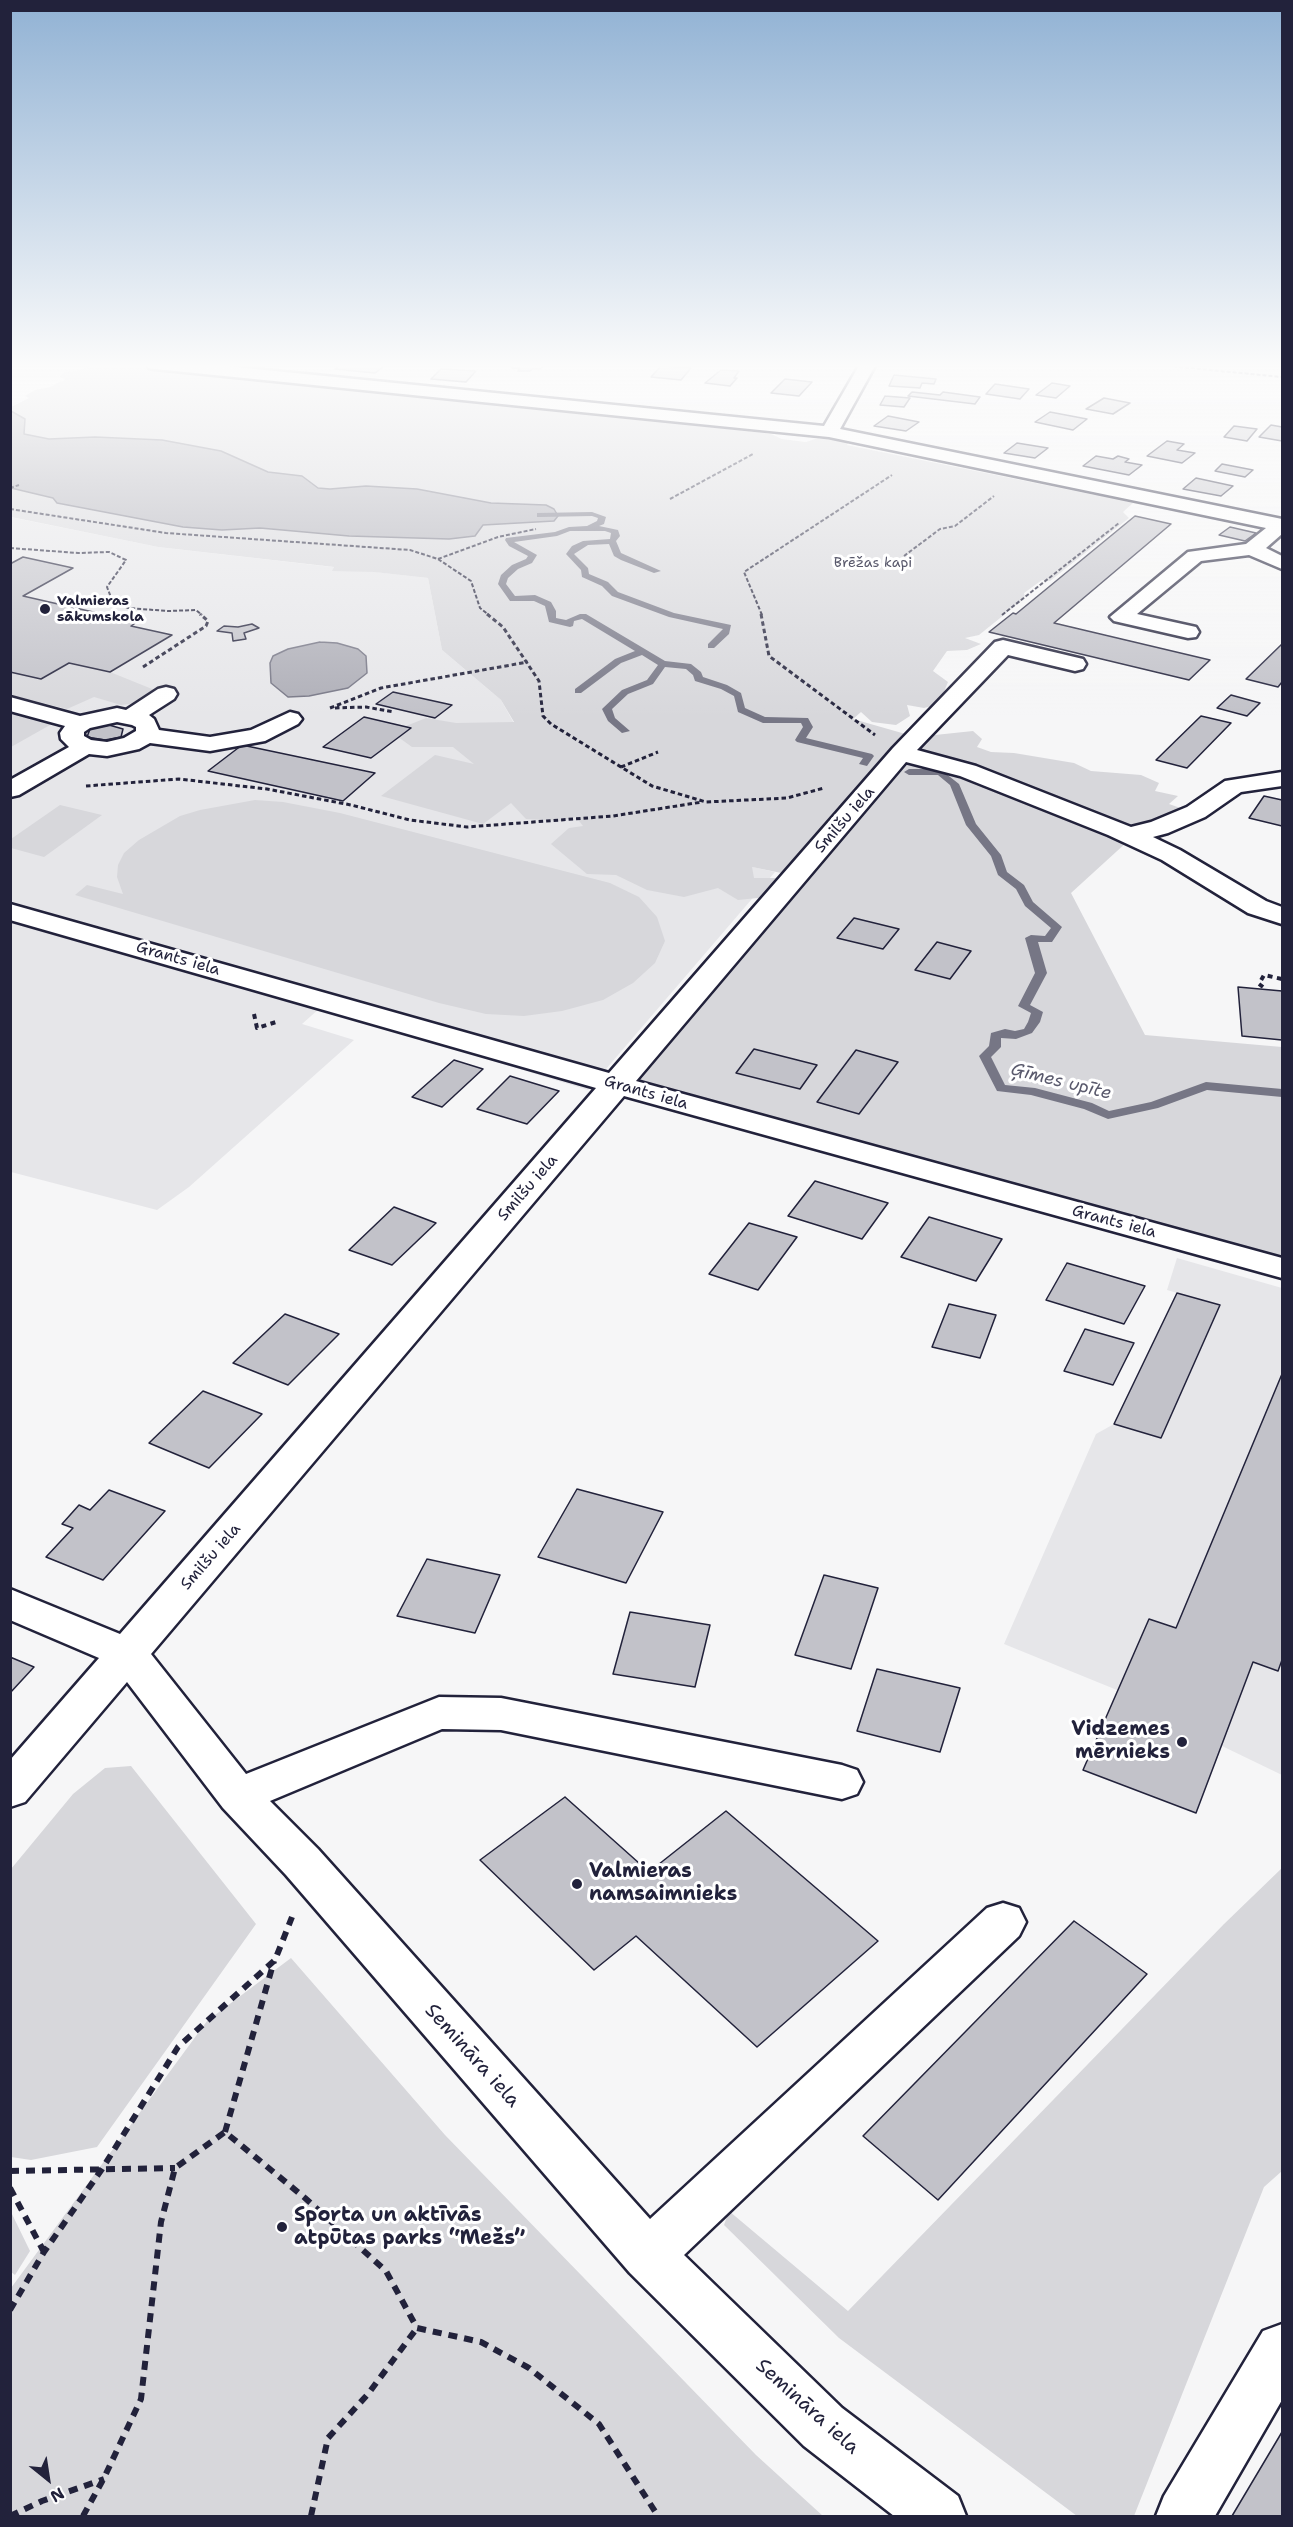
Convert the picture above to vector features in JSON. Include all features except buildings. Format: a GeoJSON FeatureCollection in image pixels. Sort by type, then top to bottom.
{"type":"FeatureCollection","features":[{"type":"Feature","properties":{"kind":"street"},"geometry":{"type":"LineString","coordinates":[[1072,482],[1282,525]]}},
{"type":"Feature","properties":{"kind":"street"},"geometry":{"type":"LineString","coordinates":[[1188,632],[1121,617],[1195,556],[1252,549],[1282,525]]}},
{"type":"Feature","properties":{"kind":"street"},"geometry":{"type":"LineString","coordinates":[[1252,549],[1282,563]]}},
{"type":"Feature","properties":{"kind":"street","name":"Smilšu iela"},"geometry":{"type":"LineString","coordinates":[[10,1790],[894,762],[1003,647],[1075,663]]}},
{"type":"Feature","properties":{"kind":"street"},"geometry":{"type":"LineString","coordinates":[[130,717],[166,694]]}},
{"type":"Feature","properties":{"kind":"street"},"geometry":{"type":"LineString","coordinates":[[10,704],[83,735],[96,749],[131,744],[146,735],[210,744],[257,736],[291,719]]}},
{"type":"Feature","properties":{"kind":"street"},"geometry":{"type":"LineString","coordinates":[[10,790],[42,772],[105,716],[130,717],[146,724],[148,729],[146,735]]}},
{"type":"Feature","properties":{"kind":"street"},"geometry":{"type":"LineString","coordinates":[[894,762],[968,771],[1128,835],[1171,855],[1257,907],[1282,916]]}},
{"type":"Feature","properties":{"kind":"street"},"geometry":{"type":"LineString","coordinates":[[1128,835],[1159,828],[1196,812],[1234,786],[1282,779]]}},
{"type":"Feature","properties":{"kind":"street","name":"Grants iela"},"geometry":{"type":"LineString","coordinates":[[10,912],[617,1084],[1282,1268]]}},
{"type":"Feature","properties":{"kind":"street","name":"Semināra iela"},"geometry":{"type":"LineString","coordinates":[[10,1603],[129,1654],[238,1796],[302,1862],[648,2255],[823,2427],[938,2517]]}},
{"type":"Feature","properties":{"kind":"street"},"geometry":{"type":"LineString","coordinates":[[238,1796],[439,1713],[501,1714],[842,1782]]}},
{"type":"Feature","properties":{"kind":"street"},"geometry":{"type":"LineString","coordinates":[[648,2255],[1003,1922]]}},
{"type":"Feature","properties":{"kind":"street"},"geometry":{"type":"LineString","coordinates":[[1184,2517],[1282,2350]]}},
{"type":"Feature","properties":{"kind":"path"},"geometry":{"type":"LineString","coordinates":[[670,499],[702,482]]}},
{"type":"Feature","properties":{"kind":"path"},"geometry":{"type":"LineString","coordinates":[[42,772],[83,786],[179,778],[267,789],[351,805],[410,820],[467,827],[613,816],[706,802],[787,798],[894,762],[853,720],[769,656],[760,612],[744,572],[880,482]]}},
{"type":"Feature","properties":{"kind":"path"},"geometry":{"type":"LineString","coordinates":[[10,488],[19,485]]}},
{"type":"Feature","properties":{"kind":"path"},"geometry":{"type":"LineString","coordinates":[[904,556],[940,529],[955,526],[997,495]]}},
{"type":"Feature","properties":{"kind":"path"},"geometry":{"type":"LineString","coordinates":[[10,510],[166,533],[410,550],[438,559],[471,581],[480,608],[503,627],[528,662],[539,681],[543,716],[551,724],[652,786],[706,802]]}},
{"type":"Feature","properties":{"kind":"path"},"geometry":{"type":"LineString","coordinates":[[996,621],[1124,518]]}},
{"type":"Feature","properties":{"kind":"path"},"geometry":{"type":"LineString","coordinates":[[438,559],[498,537],[536,529]]}},
{"type":"Feature","properties":{"kind":"path"},"geometry":{"type":"LineString","coordinates":[[10,548],[78,553],[109,552],[126,560],[107,587],[112,600],[128,608],[168,611],[196,610]]}},
{"type":"Feature","properties":{"kind":"path"},"geometry":{"type":"LineString","coordinates":[[110,583],[118,583]]}},
{"type":"Feature","properties":{"kind":"path"},"geometry":{"type":"LineString","coordinates":[[141,668],[206,626],[208,621],[193,606]]}},
{"type":"Feature","properties":{"kind":"path"},"geometry":{"type":"LineString","coordinates":[[394,712],[366,707],[330,708],[381,688],[528,662]]}},
{"type":"Feature","properties":{"kind":"path"},"geometry":{"type":"LineString","coordinates":[[620,767],[658,752]]}},
{"type":"Feature","properties":{"kind":"path"},"geometry":{"type":"LineString","coordinates":[[1263,987],[1259,984],[1264,975],[1282,979]]}},
{"type":"Feature","properties":{"kind":"path"},"geometry":{"type":"LineString","coordinates":[[10,2171],[175,2168],[225,2132],[274,1960],[289,1929],[302,1862]]}},
{"type":"Feature","properties":{"kind":"path"},"geometry":{"type":"LineString","coordinates":[[10,2310],[44,2252],[102,2169],[178,2047],[274,1960]]}},
{"type":"Feature","properties":{"kind":"path"},"geometry":{"type":"LineString","coordinates":[[225,2132],[305,2198],[386,2271],[417,2328],[481,2342],[529,2368],[599,2424],[658,2517]]}},
{"type":"Feature","properties":{"kind":"path"},"geometry":{"type":"LineString","coordinates":[[83,2517],[141,2399],[161,2222],[175,2168]]}},
{"type":"Feature","properties":{"kind":"path"},"geometry":{"type":"LineString","coordinates":[[10,2188],[44,2252]]}},
{"type":"Feature","properties":{"kind":"path"},"geometry":{"type":"LineString","coordinates":[[311,2517],[328,2438],[368,2394],[417,2328]]}},
{"type":"Feature","properties":{"kind":"path"},"geometry":{"type":"LineString","coordinates":[[10,2516],[42,2501],[104,2478]]}},
{"type":"Feature","properties":{"kind":"shaded area"},"geometry":{"type":"Polygon","coordinates":[[[11,482],[310,482],[318,488],[366,486],[417,489],[491,503],[546,505],[554,509],[558,516],[554,521],[483,525],[475,536],[449,539],[349,536],[260,528],[222,530],[183,527],[57,503],[53,498],[11,488],[11,482]]]}},
{"type":"Feature","properties":{"kind":"shaded area"},"geometry":{"type":"Polygon","coordinates":[[[10,517],[158,547],[428,578],[442,650],[501,700],[542,773],[587,830],[775,872],[588,1090],[320,1008],[302,1024],[354,1040],[189,1187],[157,1210],[11,1172],[10,517]]]}},
{"type":"Feature","properties":{"kind":"shaded area"},"geometry":{"type":"Polygon","coordinates":[[[320,642],[337,643],[358,649],[366,656],[367,673],[348,688],[309,696],[288,697],[271,683],[270,663],[273,656],[288,649],[320,642]]]}},
{"type":"Feature","properties":{"kind":"shaded area"},"geometry":{"type":"Polygon","coordinates":[[[1177,1258],[1282,1288],[1282,1775],[1222,1746],[1196,1813],[1083,1770],[1117,1690],[1004,1644],[1096,1434],[1114,1424],[1177,1293],[1167,1290],[1177,1258]]]}},
{"type":"Feature","properties":{"kind":"green space","name":"Brēžas kapi"},"geometry":{"type":"Polygon","coordinates":[[[310,482],[1030,482],[1095,495],[1120,494],[1130,499],[1125,501],[1133,503],[1123,512],[1129,518],[1050,581],[1042,580],[1024,593],[1025,598],[979,635],[965,638],[981,644],[967,650],[947,651],[933,671],[948,682],[939,704],[924,708],[907,705],[910,716],[896,725],[872,722],[861,712],[853,719],[916,737],[973,731],[982,739],[977,747],[991,752],[1014,753],[1074,763],[1091,771],[1141,775],[1159,783],[1155,791],[1178,796],[1169,804],[1189,811],[1159,821],[1150,821],[1071,893],[1145,1035],[1282,1047],[1282,1268],[617,1085],[796,876],[752,867],[754,878],[779,878],[767,897],[738,900],[718,888],[684,897],[647,890],[616,875],[587,874],[551,844],[569,828],[583,826],[576,817],[560,821],[526,819],[511,803],[483,824],[381,796],[435,755],[474,764],[453,747],[412,747],[394,734],[406,726],[426,718],[456,723],[514,722],[501,700],[442,650],[428,578],[374,572],[332,571],[334,567],[158,547],[11,517],[10,488],[53,498],[57,503],[183,527],[222,530],[260,528],[400,538],[416,535],[449,539],[475,536],[469,526],[493,522],[512,504],[491,503],[417,489],[366,486],[318,488],[310,482]]]}},
{"type":"Feature","properties":{"kind":"green space"},"geometry":{"type":"Polygon","coordinates":[[[69,663],[110,672],[157,691],[137,703],[121,705],[94,697],[67,709],[11,695],[11,672],[41,679],[69,663]]]}},
{"type":"Feature","properties":{"kind":"green space"},"geometry":{"type":"Polygon","coordinates":[[[10,709],[40,716],[50,725],[11,747],[10,709]]]}},
{"type":"Feature","properties":{"kind":"green space"},"geometry":{"type":"Polygon","coordinates":[[[255,800],[283,802],[340,813],[610,883],[639,897],[657,917],[665,941],[655,963],[633,983],[603,1000],[562,1011],[524,1016],[486,1014],[439,1003],[75,895],[87,885],[123,894],[117,877],[118,865],[124,853],[139,840],[180,816],[255,800]]]}},
{"type":"Feature","properties":{"kind":"green space"},"geometry":{"type":"Polygon","coordinates":[[[60,805],[102,815],[44,857],[11,848],[11,839],[60,805]]]}},
{"type":"Feature","properties":{"kind":"green space"},"geometry":{"type":"Polygon","coordinates":[[[131,1766],[256,1924],[97,2147],[31,2160],[11,2157],[11,1869],[73,1794],[105,1768],[131,1766]]]}},
{"type":"Feature","properties":{"kind":"green space"},"geometry":{"type":"Polygon","coordinates":[[[1282,1868],[1282,2171],[1264,2187],[1134,2516],[1077,2516],[839,2338],[724,2225],[729,2211],[848,2311],[1224,1924],[1282,1868]]]}},
{"type":"Feature","properties":{"kind":"green space","name":"Sporta un aktīvās atpūtas parks “Mežs”"},"geometry":{"type":"Polygon","coordinates":[[[291,1958],[445,2135],[756,2455],[823,2516],[11,2516],[11,2288],[207,2021],[291,1958]]]}},
{"type":"Feature","properties":{"kind":"green space"},"geometry":{"type":"Polygon","coordinates":[[[10,2210],[30,2251],[15,2275],[11,2272],[10,2210]]]}},
{"type":"Feature","properties":{"kind":"waterway","name":"Ģīmes upīte"},"geometry":{"type":"LineString","coordinates":[[540,515],[592,514],[602,517],[601,522],[589,528]]}},
{"type":"Feature","properties":{"kind":"waterway"},"geometry":{"type":"LineString","coordinates":[[589,528],[615,532],[616,536],[612,541]]}},
{"type":"Feature","properties":{"kind":"waterway","name":"Ģīmes upīte"},"geometry":{"type":"LineString","coordinates":[[589,528],[569,529],[557,534],[509,540],[512,544],[533,555],[529,561],[515,567],[504,577],[502,584],[513,599],[535,598],[548,604],[552,611],[552,620],[570,624],[570,620],[583,616],[663,664]]}},
{"type":"Feature","properties":{"kind":"waterway"},"geometry":{"type":"LineString","coordinates":[[612,541],[617,554],[657,571]]}},
{"type":"Feature","properties":{"kind":"waterway"},"geometry":{"type":"LineString","coordinates":[[612,541],[586,543],[575,548],[570,554],[585,570],[585,575],[605,584],[615,594],[672,615],[728,627],[726,632],[711,646]]}},
{"type":"Feature","properties":{"kind":"waterway"},"geometry":{"type":"LineString","coordinates":[[578,691],[618,661],[641,652]]}},
{"type":"Feature","properties":{"kind":"waterway"},"geometry":{"type":"LineString","coordinates":[[625,731],[611,719],[607,709],[625,692],[650,682],[663,664]]}},
{"type":"Feature","properties":{"kind":"waterway","name":"Ģīmes upīte"},"geometry":{"type":"LineString","coordinates":[[663,664],[688,666],[698,674],[698,679],[724,687],[738,695],[741,710],[763,720],[805,720],[808,727],[800,740],[869,756],[864,764]]}},
{"type":"Feature","properties":{"kind":"waterway","name":"Ģīmes upīte"},"geometry":{"type":"LineString","coordinates":[[909,772],[940,772],[954,784],[971,825],[996,855],[1002,873],[1020,887],[1029,904],[1057,927],[1048,940],[1031,938],[1041,973],[1024,1006],[1037,1012],[1034,1022],[1028,1031],[1016,1035],[1005,1033],[995,1036],[995,1047],[985,1056],[1001,1088],[1031,1091],[1088,1106],[1108,1115],[1154,1105],[1206,1086],[1282,1093]]}},
{"type":"Feature","properties":{"kind":"place","name":"Valmieras sākumskola"},"geometry":{"type":"Point","coordinates":[45,609]}},
{"type":"Feature","properties":{"kind":"place","name":"Vidzemes mērnieks"},"geometry":{"type":"Point","coordinates":[1182,1742]}},
{"type":"Feature","properties":{"kind":"place","name":"Valmieras namsaimnieks"},"geometry":{"type":"Point","coordinates":[577,1884]}},
{"type":"Feature","properties":{"kind":"place","name":"Sporta un aktīvās atpūtas parks “Mežs”"},"geometry":{"type":"Point","coordinates":[282,2227]}}]}
